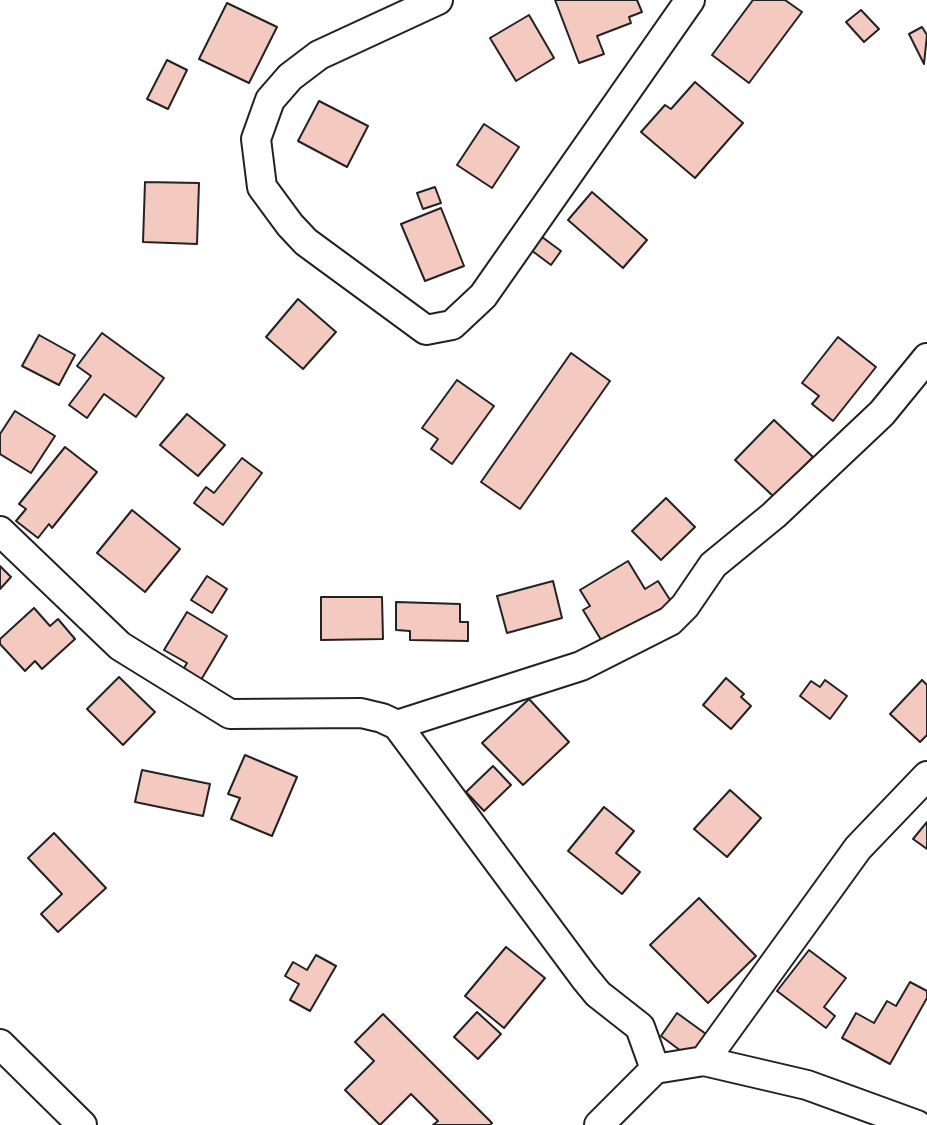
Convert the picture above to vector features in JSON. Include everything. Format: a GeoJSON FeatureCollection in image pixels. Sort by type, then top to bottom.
{"type":"FeatureCollection","features":[{"type":"Feature","properties":{"kind":"street"},"geometry":{"type":"LineString","coordinates":[[438,0],[340,44],[290,77],[270,100],[256,139],[262,187],[290,225],[306,242],[426,330],[452,325],[483,296],[690,0]]}},
{"type":"Feature","properties":{"kind":"street"},"geometry":{"type":"LineString","coordinates":[[397,725],[581,666],[670,621],[685,606],[713,565],[774,515],[882,413],[927,358]]}},
{"type":"Feature","properties":{"kind":"street"},"geometry":{"type":"LineString","coordinates":[[0,531],[120,646],[230,715],[361,713],[397,725],[584,977],[598,994],[640,1027],[655,1069]]}},
{"type":"Feature","properties":{"kind":"street"},"geometry":{"type":"LineString","coordinates":[[704,1061],[858,848],[927,776]]}},
{"type":"Feature","properties":{"kind":"street"},"geometry":{"type":"LineString","coordinates":[[0,1044],[82,1125]]}},
{"type":"Feature","properties":{"kind":"street"},"geometry":{"type":"LineString","coordinates":[[599,1125],[655,1069],[704,1061],[807,1085],[917,1125]]}},
{"type":"Feature","properties":{"kind":"building"},"geometry":{"type":"Polygon","coordinates":[[[555,0],[637,0],[642,12],[629,17],[631,23],[597,36],[604,54],[579,63],[555,0]]]}},
{"type":"Feature","properties":{"kind":"building"},"geometry":{"type":"Polygon","coordinates":[[[753,0],[785,0],[802,12],[749,83],[712,55],[753,0]]]}},
{"type":"Feature","properties":{"kind":"building"},"geometry":{"type":"Polygon","coordinates":[[[227,3],[277,27],[249,83],[199,59],[227,3]]]}},
{"type":"Feature","properties":{"kind":"building"},"geometry":{"type":"Polygon","coordinates":[[[861,10],[879,29],[864,42],[846,22],[861,10]]]}},
{"type":"Feature","properties":{"kind":"building"},"geometry":{"type":"Polygon","coordinates":[[[529,15],[554,58],[516,81],[490,38],[529,15]]]}},
{"type":"Feature","properties":{"kind":"building"},"geometry":{"type":"Polygon","coordinates":[[[922,27],[927,35],[924,64],[909,34],[922,27]]]}},
{"type":"Feature","properties":{"kind":"building"},"geometry":{"type":"Polygon","coordinates":[[[167,60],[187,70],[168,109],[147,99],[167,60]]]}},
{"type":"Feature","properties":{"kind":"building"},"geometry":{"type":"Polygon","coordinates":[[[695,82],[743,123],[695,178],[641,132],[665,105],[671,109],[695,82]]]}},
{"type":"Feature","properties":{"kind":"building"},"geometry":{"type":"Polygon","coordinates":[[[319,101],[368,126],[347,167],[298,141],[319,101]]]}},
{"type":"Feature","properties":{"kind":"building"},"geometry":{"type":"Polygon","coordinates":[[[484,124],[519,147],[492,188],[457,165],[484,124]]]}},
{"type":"Feature","properties":{"kind":"building"},"geometry":{"type":"Polygon","coordinates":[[[145,182],[199,183],[197,244],[143,242],[145,182]]]}},
{"type":"Feature","properties":{"kind":"building"},"geometry":{"type":"Polygon","coordinates":[[[435,187],[441,203],[423,209],[417,193],[435,187]]]}},
{"type":"Feature","properties":{"kind":"building"},"geometry":{"type":"Polygon","coordinates":[[[592,192],[647,240],[623,268],[568,220],[592,192]]]}},
{"type":"Feature","properties":{"kind":"building"},"geometry":{"type":"Polygon","coordinates":[[[441,208],[464,266],[425,281],[401,224],[441,208]]]}},
{"type":"Feature","properties":{"kind":"building"},"geometry":{"type":"Polygon","coordinates":[[[542,237],[561,251],[551,265],[531,250],[542,237]]]}},
{"type":"Feature","properties":{"kind":"building"},"geometry":{"type":"Polygon","coordinates":[[[298,299],[336,332],[303,369],[266,337],[298,299]]]}},
{"type":"Feature","properties":{"kind":"building"},"geometry":{"type":"Polygon","coordinates":[[[102,333],[164,378],[136,417],[104,394],[87,418],[69,405],[91,376],[77,366],[102,333]]]}},
{"type":"Feature","properties":{"kind":"building"},"geometry":{"type":"Polygon","coordinates":[[[39,335],[75,355],[59,385],[22,366],[39,335]]]}},
{"type":"Feature","properties":{"kind":"building"},"geometry":{"type":"Polygon","coordinates":[[[838,337],[876,367],[833,421],[812,404],[819,396],[802,383],[838,337]]]}},
{"type":"Feature","properties":{"kind":"building"},"geometry":{"type":"Polygon","coordinates":[[[571,353],[610,381],[520,509],[481,482],[571,353]]]}},
{"type":"Feature","properties":{"kind":"building"},"geometry":{"type":"Polygon","coordinates":[[[457,380],[494,406],[452,464],[431,449],[438,439],[422,428],[457,380]]]}},
{"type":"Feature","properties":{"kind":"building"},"geometry":{"type":"Polygon","coordinates":[[[15,411],[55,436],[31,473],[0,454],[0,434],[15,411]]]}},
{"type":"Feature","properties":{"kind":"building"},"geometry":{"type":"Polygon","coordinates":[[[187,414],[225,445],[198,476],[160,445],[187,414]]]}},
{"type":"Feature","properties":{"kind":"building"},"geometry":{"type":"Polygon","coordinates":[[[774,420],[813,457],[774,497],[735,460],[774,420]]]}},
{"type":"Feature","properties":{"kind":"building"},"geometry":{"type":"Polygon","coordinates":[[[65,447],[97,472],[52,528],[49,524],[38,538],[16,521],[26,509],[19,504],[65,447]]]}},
{"type":"Feature","properties":{"kind":"building"},"geometry":{"type":"Polygon","coordinates":[[[242,458],[262,473],[223,525],[194,503],[206,487],[214,493],[242,458]]]}},
{"type":"Feature","properties":{"kind":"building"},"geometry":{"type":"Polygon","coordinates":[[[666,498],[695,527],[661,560],[632,531],[666,498]]]}},
{"type":"Feature","properties":{"kind":"building"},"geometry":{"type":"Polygon","coordinates":[[[132,510],[180,549],[145,592],[97,553],[132,510]]]}},
{"type":"Feature","properties":{"kind":"building"},"geometry":{"type":"Polygon","coordinates":[[[628,561],[645,589],[658,581],[674,606],[606,648],[583,610],[590,606],[580,590],[628,561]]]}},
{"type":"Feature","properties":{"kind":"building"},"geometry":{"type":"Polygon","coordinates":[[[0,566],[11,577],[0,589],[0,566]]]}},
{"type":"Feature","properties":{"kind":"building"},"geometry":{"type":"Polygon","coordinates":[[[207,576],[227,589],[212,613],[191,600],[207,576]]]}},
{"type":"Feature","properties":{"kind":"building"},"geometry":{"type":"Polygon","coordinates":[[[553,581],[562,618],[507,633],[497,596],[553,581]]]}},
{"type":"Feature","properties":{"kind":"building"},"geometry":{"type":"Polygon","coordinates":[[[321,597],[382,597],[383,639],[321,640],[321,597]]]}},
{"type":"Feature","properties":{"kind":"building"},"geometry":{"type":"Polygon","coordinates":[[[396,602],[460,604],[460,622],[468,622],[468,641],[410,640],[410,631],[396,630],[396,602]]]}},
{"type":"Feature","properties":{"kind":"building"},"geometry":{"type":"Polygon","coordinates":[[[34,608],[50,626],[58,619],[75,639],[42,669],[35,661],[25,671],[0,644],[0,639],[34,608]]]}},
{"type":"Feature","properties":{"kind":"building"},"geometry":{"type":"Polygon","coordinates":[[[187,612],[227,636],[201,680],[181,673],[187,663],[164,650],[187,612]]]}},
{"type":"Feature","properties":{"kind":"building"},"geometry":{"type":"Polygon","coordinates":[[[119,677],[155,712],[123,745],[87,709],[119,677]]]}},
{"type":"Feature","properties":{"kind":"building"},"geometry":{"type":"Polygon","coordinates":[[[726,678],[744,694],[741,697],[751,706],[731,729],[703,705],[726,678]]]}},
{"type":"Feature","properties":{"kind":"building"},"geometry":{"type":"Polygon","coordinates":[[[825,680],[847,696],[830,719],[800,696],[811,681],[820,687],[825,680]]]}},
{"type":"Feature","properties":{"kind":"building"},"geometry":{"type":"Polygon","coordinates":[[[922,680],[927,685],[927,735],[920,742],[890,714],[922,680]]]}},
{"type":"Feature","properties":{"kind":"building"},"geometry":{"type":"Polygon","coordinates":[[[529,699],[569,742],[523,785],[482,743],[529,699]]]}},
{"type":"Feature","properties":{"kind":"building"},"geometry":{"type":"Polygon","coordinates":[[[245,755],[297,777],[272,836],[231,819],[240,798],[228,794],[245,755]]]}},
{"type":"Feature","properties":{"kind":"building"},"geometry":{"type":"Polygon","coordinates":[[[493,766],[511,785],[484,811],[466,792],[493,766]]]}},
{"type":"Feature","properties":{"kind":"building"},"geometry":{"type":"Polygon","coordinates":[[[142,770],[210,784],[203,816],[135,802],[142,770]]]}},
{"type":"Feature","properties":{"kind":"building"},"geometry":{"type":"Polygon","coordinates":[[[730,790],[761,818],[727,857],[694,829],[730,790]]]}},
{"type":"Feature","properties":{"kind":"building"},"geometry":{"type":"Polygon","coordinates":[[[604,807],[634,831],[616,853],[640,872],[622,894],[568,851],[604,807]]]}},
{"type":"Feature","properties":{"kind":"building"},"geometry":{"type":"Polygon","coordinates":[[[927,822],[927,849],[913,839],[927,822]]]}},
{"type":"Feature","properties":{"kind":"building"},"geometry":{"type":"Polygon","coordinates":[[[54,833],[106,888],[58,932],[41,914],[62,894],[28,858],[54,833]]]}},
{"type":"Feature","properties":{"kind":"building"},"geometry":{"type":"Polygon","coordinates":[[[699,898],[756,956],[708,1003],[650,945],[699,898]]]}},
{"type":"Feature","properties":{"kind":"building"},"geometry":{"type":"Polygon","coordinates":[[[506,947],[545,978],[504,1028],[465,996],[506,947]]]}},
{"type":"Feature","properties":{"kind":"building"},"geometry":{"type":"Polygon","coordinates":[[[809,950],[846,978],[824,1007],[835,1016],[826,1028],[777,991],[809,950]]]}},
{"type":"Feature","properties":{"kind":"building"},"geometry":{"type":"Polygon","coordinates":[[[316,955],[336,966],[310,1011],[290,1000],[299,984],[285,976],[293,962],[307,970],[316,955]]]}},
{"type":"Feature","properties":{"kind":"building"},"geometry":{"type":"Polygon","coordinates":[[[910,982],[927,991],[927,998],[890,1064],[842,1038],[856,1013],[874,1023],[887,1001],[896,1006],[910,982]]]}},
{"type":"Feature","properties":{"kind":"building"},"geometry":{"type":"Polygon","coordinates":[[[477,1012],[501,1034],[478,1059],[454,1037],[477,1012]]]}},
{"type":"Feature","properties":{"kind":"building"},"geometry":{"type":"Polygon","coordinates":[[[677,1013],[706,1034],[689,1057],[661,1036],[677,1013]]]}},
{"type":"Feature","properties":{"kind":"building"},"geometry":{"type":"Polygon","coordinates":[[[383,1014],[492,1123],[490,1125],[433,1125],[438,1121],[411,1094],[380,1125],[345,1090],[374,1061],[355,1042],[383,1014]]]}}]}
